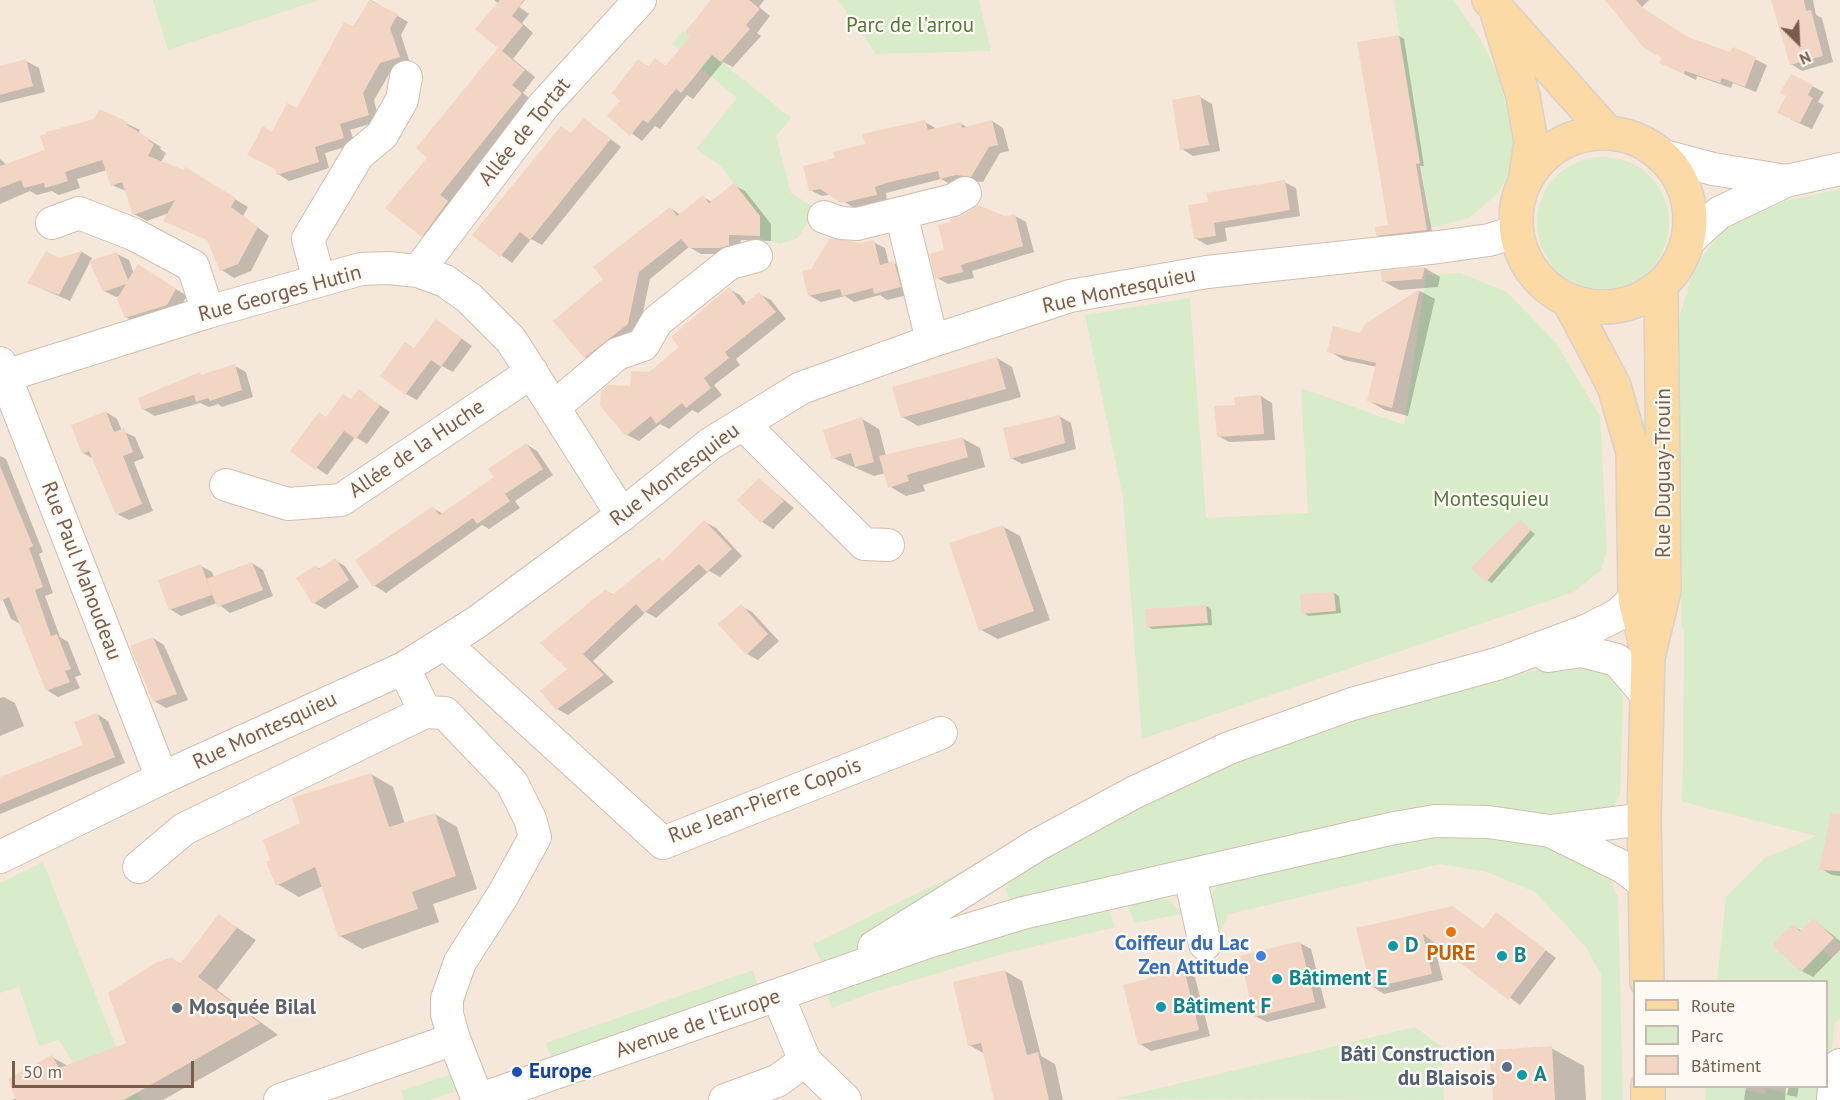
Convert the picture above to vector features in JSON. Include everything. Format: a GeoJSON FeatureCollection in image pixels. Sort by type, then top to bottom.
{"type":"FeatureCollection","features":[{"type":"Feature","properties":{"kind":"main road"},"geometry":{"type":"LineString","coordinates":[[1492,3],[1607,132]]}},
{"type":"Feature","properties":{"kind":"main road"},"geometry":{"type":"LineString","coordinates":[[1492,3],[1523,96],[1531,142],[1526,176],[1516,203],[1515,232],[1525,261],[1543,285],[1569,301],[1600,308],[1631,303],[1661,286],[1677,267],[1688,241],[1691,213],[1686,192],[1677,173],[1664,156],[1647,143],[1628,135],[1607,132],[1575,136],[1547,152],[1526,176]]}},
{"type":"Feature","properties":{"kind":"main road","name":"Rue Duguay-Trouin"},"geometry":{"type":"LineString","coordinates":[[1647,980],[1644,819],[1648,657],[1664,591],[1661,286]]}},
{"type":"Feature","properties":{"kind":"main road","name":"Rue Duguay-Trouin"},"geometry":{"type":"LineString","coordinates":[[1569,301],[1614,386],[1633,452],[1635,600],[1648,657]]}},
{"type":"Feature","properties":{"kind":"street","name":"Allée de Tortat"},"geometry":{"type":"LineString","coordinates":[[418,271],[544,105],[640,0]]}},
{"type":"Feature","properties":{"kind":"street"},"geometry":{"type":"LineString","coordinates":[[319,280],[308,238],[358,154],[382,135],[402,100],[406,77]]}},
{"type":"Feature","properties":{"kind":"street"},"geometry":{"type":"LineString","coordinates":[[1664,156],[1713,169],[1786,181]]}},
{"type":"Feature","properties":{"kind":"street"},"geometry":{"type":"LineString","coordinates":[[1688,241],[1719,213],[1786,181],[1840,169]]}},
{"type":"Feature","properties":{"kind":"street"},"geometry":{"type":"LineString","coordinates":[[824,217],[841,223],[857,224],[953,200],[965,193]]}},
{"type":"Feature","properties":{"kind":"street"},"geometry":{"type":"LineString","coordinates":[[52,223],[79,213],[133,234],[193,266],[208,312]]}},
{"type":"Feature","properties":{"kind":"street"},"geometry":{"type":"LineString","coordinates":[[901,213],[932,341]]}},
{"type":"Feature","properties":{"kind":"street","name":"Rue Montesquieu"},"geometry":{"type":"LineString","coordinates":[[0,857],[162,778],[404,668],[477,622],[622,515],[710,444],[801,388],[932,341],[1070,296],[1207,273],[1489,240],[1515,232]]}},
{"type":"Feature","properties":{"kind":"street"},"geometry":{"type":"LineString","coordinates":[[554,407],[617,354],[643,345],[657,321],[730,263],[756,256]]}},
{"type":"Feature","properties":{"kind":"street","name":"Rue Georges Hutin"},"geometry":{"type":"LineString","coordinates":[[2,369],[361,269],[388,268],[418,271],[445,282],[469,298],[511,340],[622,515]]}},
{"type":"Feature","properties":{"kind":"street","name":"Rue Paul Mahoudeau"},"geometry":{"type":"LineString","coordinates":[[2,369],[162,778]]}},
{"type":"Feature","properties":{"kind":"street","name":"Allée de la Huche"},"geometry":{"type":"LineString","coordinates":[[226,485],[288,504],[341,500],[532,372]]}},
{"type":"Feature","properties":{"kind":"street"},"geometry":{"type":"LineString","coordinates":[[743,424],[864,544],[888,545]]}},
{"type":"Feature","properties":{"kind":"street"},"geometry":{"type":"LineString","coordinates":[[816,983],[1037,845],[1133,793],[1228,748],[1352,704],[1500,663],[1588,630],[1619,614],[1635,600]]}},
{"type":"Feature","properties":{"kind":"street","name":"Rue Jean-Pierre Copois"},"geometry":{"type":"LineString","coordinates":[[444,644],[663,843],[941,733]]}},
{"type":"Feature","properties":{"kind":"street"},"geometry":{"type":"LineString","coordinates":[[1500,663],[1582,651],[1617,660],[1647,695]]}},
{"type":"Feature","properties":{"kind":"street"},"geometry":{"type":"LineString","coordinates":[[404,668],[425,712]]}},
{"type":"Feature","properties":{"kind":"street"},"geometry":{"type":"LineString","coordinates":[[139,867],[184,829],[425,712],[445,713],[512,783],[530,819],[535,837],[503,895],[460,962],[447,999],[447,1014],[454,1039],[478,1100]]}},
{"type":"Feature","properties":{"kind":"street"},"geometry":{"type":"LineString","coordinates":[[816,983],[925,943],[1016,915],[1390,829],[1435,821],[1488,822],[1550,831],[1644,819]]}},
{"type":"Feature","properties":{"kind":"street"},"geometry":{"type":"LineString","coordinates":[[1550,831],[1623,867],[1645,883]]}},
{"type":"Feature","properties":{"kind":"street"},"geometry":{"type":"LineString","coordinates":[[997,871],[986,891],[986,906],[996,914],[1016,915]]}},
{"type":"Feature","properties":{"kind":"street"},"geometry":{"type":"LineString","coordinates":[[1190,876],[1205,944]]}},
{"type":"Feature","properties":{"kind":"street","name":"Avenue de l'Europe"},"geometry":{"type":"LineString","coordinates":[[478,1100],[816,983]]}},
{"type":"Feature","properties":{"kind":"street"},"geometry":{"type":"LineString","coordinates":[[778,996],[805,1061],[845,1100]]}},
{"type":"Feature","properties":{"kind":"street"},"geometry":{"type":"LineString","coordinates":[[280,1100],[454,1039]]}},
{"type":"Feature","properties":{"kind":"street"},"geometry":{"type":"LineString","coordinates":[[725,1100],[777,1081],[805,1061]]}},
{"type":"Feature","properties":{"kind":"street"},"geometry":{"type":"LineString","coordinates":[[1833,1100],[1835,1076],[1840,1065]]}},
{"type":"Feature","properties":{"kind":"shaded area"},"geometry":{"type":"Polygon","coordinates":[[[0,0],[1840,0],[1840,189],[1784,201],[1749,213],[1676,389],[1681,491],[1681,624],[1684,631],[1682,802],[1840,841],[1840,1100],[0,1100],[0,0]]]}},
{"type":"Feature","properties":{"kind":"green space"},"geometry":{"type":"Polygon","coordinates":[[[153,0],[319,0],[168,50],[153,0]]]}},
{"type":"Feature","properties":{"kind":"green space","name":"Parc de l'arrou"},"geometry":{"type":"Polygon","coordinates":[[[838,0],[979,0],[991,51],[876,54],[838,0]]]}},
{"type":"Feature","properties":{"kind":"green space"},"geometry":{"type":"Polygon","coordinates":[[[1394,0],[1453,0],[1478,35],[1497,72],[1514,134],[1513,167],[1497,194],[1469,218],[1431,228],[1394,0]]]}},
{"type":"Feature","properties":{"kind":"green space"},"geometry":{"type":"Polygon","coordinates":[[[683,31],[791,118],[776,136],[791,193],[824,214],[809,220],[798,238],[780,244],[760,239],[760,216],[720,165],[696,149],[737,98],[672,44],[683,31]]]}},
{"type":"Feature","properties":{"kind":"green space"},"geometry":{"type":"Polygon","coordinates":[[[1603,157],[1628,162],[1650,176],[1664,198],[1669,223],[1664,248],[1650,270],[1628,284],[1603,289],[1578,284],[1556,270],[1542,248],[1537,223],[1542,198],[1556,176],[1578,162],[1603,157]]]}},
{"type":"Feature","properties":{"kind":"green space"},"geometry":{"type":"Polygon","coordinates":[[[1840,189],[1840,841],[1820,870],[1840,871],[1840,944],[1813,918],[1800,931],[1792,924],[1772,945],[1801,972],[1823,950],[1832,959],[1840,950],[1840,1020],[1835,1022],[1828,1083],[1828,980],[1717,980],[1726,897],[1765,858],[1817,836],[1682,802],[1684,631],[1681,624],[1681,491],[1676,389],[1676,342],[1680,315],[1690,281],[1704,254],[1730,224],[1749,213],[1784,201],[1840,189]]]}},
{"type":"Feature","properties":{"kind":"green space","name":"Montesquieu"},"geometry":{"type":"Polygon","coordinates":[[[1460,273],[1507,292],[1556,343],[1600,416],[1607,550],[1601,570],[1574,592],[1142,739],[1123,498],[1085,315],[1190,298],[1206,518],[1308,513],[1301,388],[1404,425],[1426,275],[1460,273]]]}},
{"type":"Feature","properties":{"kind":"green space"},"geometry":{"type":"Polygon","coordinates":[[[1568,664],[1606,669],[1619,682],[1623,700],[1620,795],[1611,811],[1528,817],[1012,903],[1005,888],[1027,865],[1062,844],[1234,761],[1446,689],[1568,664]]]}},
{"type":"Feature","properties":{"kind":"green space"},"geometry":{"type":"Polygon","coordinates":[[[1474,833],[1539,843],[1597,867],[1611,881],[1618,899],[1623,1100],[1601,1100],[1601,974],[1586,947],[1535,892],[1487,872],[1440,864],[1229,914],[1219,933],[1211,923],[1209,908],[1213,892],[1221,881],[1416,834],[1474,833]]]}},
{"type":"Feature","properties":{"kind":"green space"},"geometry":{"type":"Polygon","coordinates":[[[1004,851],[1006,854],[844,957],[823,965],[813,944],[1004,851]]]}},
{"type":"Feature","properties":{"kind":"green space"},"geometry":{"type":"Polygon","coordinates":[[[43,862],[132,1087],[142,1100],[124,1100],[107,1051],[73,1063],[59,1040],[39,1046],[19,987],[0,993],[0,883],[43,862]]]}},
{"type":"Feature","properties":{"kind":"green space"},"geometry":{"type":"Polygon","coordinates":[[[1155,896],[1171,902],[1183,914],[1135,923],[1126,903],[1155,896]]]}},
{"type":"Feature","properties":{"kind":"green space"},"geometry":{"type":"Polygon","coordinates":[[[1109,908],[1115,927],[999,955],[871,993],[832,1008],[827,993],[994,934],[1109,908]]]}},
{"type":"Feature","properties":{"kind":"green space"},"geometry":{"type":"Polygon","coordinates":[[[753,970],[759,989],[551,1057],[546,1043],[753,970]]]}},
{"type":"Feature","properties":{"kind":"green space"},"geometry":{"type":"Polygon","coordinates":[[[1415,1027],[1442,1047],[1444,1100],[1114,1099],[1415,1027]]]}},
{"type":"Feature","properties":{"kind":"green space"},"geometry":{"type":"Polygon","coordinates":[[[455,1073],[460,1090],[430,1100],[404,1100],[401,1091],[455,1073]]]}},
{"type":"Feature","properties":{"kind":"green space"},"geometry":{"type":"Polygon","coordinates":[[[1706,1088],[1745,1088],[1745,1090],[1765,1094],[1766,1088],[1786,1093],[1788,1088],[1827,1088],[1826,1100],[1705,1100],[1706,1088]]]}},
{"type":"Feature","properties":{"kind":"building"},"geometry":{"type":"Polygon","coordinates":[[[369,0],[398,14],[390,28],[400,57],[380,63],[363,93],[369,115],[340,124],[344,138],[315,147],[319,162],[277,175],[275,169],[247,155],[263,126],[272,132],[287,103],[297,108],[344,22],[354,27],[369,0]]]}},
{"type":"Feature","properties":{"kind":"building"},"geometry":{"type":"Polygon","coordinates":[[[500,0],[524,0],[512,16],[523,25],[502,51],[525,70],[512,85],[522,93],[440,195],[448,201],[422,237],[385,208],[427,158],[416,148],[498,48],[475,29],[500,0]]]}},
{"type":"Feature","properties":{"kind":"building"},"geometry":{"type":"Polygon","coordinates":[[[711,0],[749,0],[760,9],[746,25],[750,29],[721,62],[712,55],[681,93],[676,89],[648,123],[643,120],[630,136],[607,116],[620,101],[612,93],[638,59],[648,67],[655,58],[665,66],[690,37],[685,32],[711,0]]]}},
{"type":"Feature","properties":{"kind":"building"},"geometry":{"type":"Polygon","coordinates":[[[1605,0],[1636,0],[1643,8],[1688,37],[1730,52],[1733,47],[1756,57],[1745,87],[1722,78],[1720,83],[1685,71],[1684,74],[1659,63],[1662,58],[1644,48],[1605,0]]]}},
{"type":"Feature","properties":{"kind":"building"},"geometry":{"type":"Polygon","coordinates":[[[1771,0],[1804,0],[1806,11],[1811,10],[1823,56],[1790,65],[1771,0]]]}},
{"type":"Feature","properties":{"kind":"building"},"geometry":{"type":"Polygon","coordinates":[[[1399,35],[1420,163],[1416,164],[1427,230],[1376,236],[1375,227],[1388,225],[1357,42],[1399,35]]]}},
{"type":"Feature","properties":{"kind":"building"},"geometry":{"type":"Polygon","coordinates":[[[26,59],[33,86],[0,95],[0,66],[26,59]]]}},
{"type":"Feature","properties":{"kind":"building"},"geometry":{"type":"Polygon","coordinates":[[[1791,74],[1813,85],[1808,95],[1813,98],[1800,123],[1777,113],[1786,96],[1780,93],[1791,74]]]}},
{"type":"Feature","properties":{"kind":"building"},"geometry":{"type":"Polygon","coordinates":[[[1200,95],[1209,145],[1180,150],[1172,100],[1200,95]]]}},
{"type":"Feature","properties":{"kind":"building"},"geometry":{"type":"Polygon","coordinates":[[[99,109],[128,122],[127,125],[150,139],[148,141],[154,144],[148,156],[184,170],[185,167],[236,198],[231,207],[258,227],[238,264],[220,271],[207,240],[163,221],[175,200],[133,215],[122,182],[111,186],[102,160],[65,172],[68,181],[45,188],[44,183],[24,188],[21,180],[0,188],[0,166],[45,150],[40,136],[46,132],[94,119],[99,109]]]}},
{"type":"Feature","properties":{"kind":"building"},"geometry":{"type":"Polygon","coordinates":[[[584,118],[611,139],[530,240],[520,232],[500,257],[472,235],[561,126],[571,133],[584,118]]]}},
{"type":"Feature","properties":{"kind":"building"},"geometry":{"type":"Polygon","coordinates":[[[925,120],[928,130],[961,122],[962,128],[992,120],[998,145],[989,147],[971,177],[956,175],[940,179],[938,171],[886,183],[875,187],[877,195],[841,203],[820,189],[809,191],[803,166],[835,158],[833,152],[865,144],[862,134],[925,120]]]}},
{"type":"Feature","properties":{"kind":"building"},"geometry":{"type":"Polygon","coordinates":[[[1285,180],[1290,210],[1214,223],[1216,236],[1194,239],[1188,205],[1208,202],[1206,193],[1285,180]]]}},
{"type":"Feature","properties":{"kind":"building"},"geometry":{"type":"Polygon","coordinates":[[[734,183],[760,216],[760,236],[729,235],[729,245],[720,248],[689,248],[681,239],[639,272],[628,324],[584,358],[553,321],[603,279],[593,267],[670,207],[677,216],[703,195],[709,203],[734,183]]]}},
{"type":"Feature","properties":{"kind":"building"},"geometry":{"type":"Polygon","coordinates":[[[978,205],[1005,216],[1015,214],[1023,246],[961,265],[963,272],[935,279],[929,254],[944,250],[938,225],[951,222],[950,219],[962,216],[978,205]]]}},
{"type":"Feature","properties":{"kind":"building"},"geometry":{"type":"Polygon","coordinates":[[[830,238],[861,243],[874,240],[880,265],[894,261],[901,287],[874,294],[873,288],[842,296],[840,289],[808,296],[802,271],[811,269],[830,238]]]}},
{"type":"Feature","properties":{"kind":"building"},"geometry":{"type":"Polygon","coordinates":[[[46,251],[59,258],[82,251],[59,295],[27,283],[46,251]]]}},
{"type":"Feature","properties":{"kind":"building"},"geometry":{"type":"Polygon","coordinates":[[[117,252],[128,280],[138,264],[176,289],[167,305],[125,318],[117,299],[126,284],[103,292],[89,261],[117,252]]]}},
{"type":"Feature","properties":{"kind":"building"},"geometry":{"type":"Polygon","coordinates":[[[1425,267],[1422,279],[1382,282],[1381,271],[1425,267]]]}},
{"type":"Feature","properties":{"kind":"building"},"geometry":{"type":"Polygon","coordinates":[[[729,287],[743,305],[759,292],[776,312],[725,352],[729,358],[704,378],[711,388],[686,408],[682,403],[656,424],[651,416],[626,436],[600,406],[601,391],[608,385],[630,386],[631,371],[649,372],[679,347],[671,337],[729,287]]]}},
{"type":"Feature","properties":{"kind":"building"},"geometry":{"type":"Polygon","coordinates":[[[1420,289],[1392,408],[1367,401],[1376,363],[1327,352],[1333,326],[1360,333],[1366,323],[1420,289]]]}},
{"type":"Feature","properties":{"kind":"building"},"geometry":{"type":"Polygon","coordinates":[[[436,319],[462,338],[441,367],[431,360],[405,395],[380,376],[405,342],[414,348],[436,319]]]}},
{"type":"Feature","properties":{"kind":"building"},"geometry":{"type":"Polygon","coordinates":[[[997,357],[1006,389],[901,418],[892,387],[997,357]]]}},
{"type":"Feature","properties":{"kind":"building"},"geometry":{"type":"Polygon","coordinates":[[[235,364],[242,390],[210,401],[208,398],[196,402],[194,395],[142,410],[138,398],[200,372],[201,375],[235,364]]]}},
{"type":"Feature","properties":{"kind":"building"},"geometry":{"type":"Polygon","coordinates":[[[359,389],[380,405],[356,439],[344,431],[315,470],[290,451],[319,412],[326,417],[343,394],[351,399],[359,389]]]}},
{"type":"Feature","properties":{"kind":"building"},"geometry":{"type":"Polygon","coordinates":[[[1261,395],[1264,434],[1217,437],[1214,406],[1235,405],[1234,397],[1261,395]]]}},
{"type":"Feature","properties":{"kind":"building"},"geometry":{"type":"Polygon","coordinates":[[[106,411],[114,432],[124,428],[133,452],[123,456],[142,504],[116,515],[89,451],[82,454],[71,425],[106,411]]]}},
{"type":"Feature","properties":{"kind":"building"},"geometry":{"type":"Polygon","coordinates":[[[1060,415],[1065,443],[1010,459],[1003,428],[1060,415]]]}},
{"type":"Feature","properties":{"kind":"building"},"geometry":{"type":"Polygon","coordinates":[[[862,417],[874,462],[855,467],[851,453],[832,459],[823,430],[862,417]]]}},
{"type":"Feature","properties":{"kind":"building"},"geometry":{"type":"Polygon","coordinates":[[[963,437],[968,457],[907,475],[909,481],[888,488],[879,456],[963,437]]]}},
{"type":"Feature","properties":{"kind":"building"},"geometry":{"type":"Polygon","coordinates":[[[526,443],[543,469],[505,494],[510,501],[477,524],[473,518],[373,587],[355,560],[433,506],[439,515],[494,477],[488,469],[526,443]]]}},
{"type":"Feature","properties":{"kind":"building"},"geometry":{"type":"Polygon","coordinates":[[[0,466],[33,546],[29,548],[43,587],[35,590],[51,636],[57,634],[71,669],[65,671],[70,682],[46,691],[9,597],[0,601],[0,466]]]}},
{"type":"Feature","properties":{"kind":"building"},"geometry":{"type":"Polygon","coordinates":[[[759,478],[784,501],[761,523],[737,500],[759,478]]]}},
{"type":"Feature","properties":{"kind":"building"},"geometry":{"type":"Polygon","coordinates":[[[704,520],[732,549],[707,572],[699,564],[644,613],[636,604],[583,654],[604,675],[556,710],[540,691],[567,669],[540,643],[606,589],[612,595],[659,557],[663,561],[704,520]]]}},
{"type":"Feature","properties":{"kind":"building"},"geometry":{"type":"Polygon","coordinates":[[[1520,520],[1531,530],[1486,582],[1471,568],[1520,520]]]}},
{"type":"Feature","properties":{"kind":"building"},"geometry":{"type":"Polygon","coordinates":[[[1003,525],[1034,611],[979,631],[949,543],[1003,525]]]}},
{"type":"Feature","properties":{"kind":"building"},"geometry":{"type":"Polygon","coordinates":[[[335,558],[349,580],[313,604],[296,578],[316,565],[319,569],[335,558]]]}},
{"type":"Feature","properties":{"kind":"building"},"geometry":{"type":"Polygon","coordinates":[[[252,562],[263,590],[217,607],[206,579],[252,562]]]}},
{"type":"Feature","properties":{"kind":"building"},"geometry":{"type":"Polygon","coordinates":[[[201,564],[212,595],[169,610],[158,580],[201,564]]]}},
{"type":"Feature","properties":{"kind":"building"},"geometry":{"type":"Polygon","coordinates":[[[1334,592],[1336,611],[1302,614],[1300,594],[1334,592]]]}},
{"type":"Feature","properties":{"kind":"building"},"geometry":{"type":"Polygon","coordinates":[[[741,604],[768,634],[746,655],[718,624],[741,604]]]}},
{"type":"Feature","properties":{"kind":"building"},"geometry":{"type":"Polygon","coordinates":[[[1206,605],[1208,623],[1146,627],[1145,609],[1206,605]]]}},
{"type":"Feature","properties":{"kind":"building"},"geometry":{"type":"Polygon","coordinates":[[[153,637],[177,694],[153,702],[130,646],[153,637]]]}},
{"type":"Feature","properties":{"kind":"building"},"geometry":{"type":"Polygon","coordinates":[[[97,713],[115,757],[0,804],[0,777],[83,745],[74,722],[97,713]]]}},
{"type":"Feature","properties":{"kind":"building"},"geometry":{"type":"Polygon","coordinates":[[[371,773],[389,827],[435,813],[456,876],[412,892],[418,909],[338,937],[315,867],[276,886],[266,862],[270,860],[263,840],[300,823],[292,798],[371,773]]]}},
{"type":"Feature","properties":{"kind":"building"},"geometry":{"type":"Polygon","coordinates":[[[1831,813],[1840,814],[1840,871],[1819,870],[1831,813]]]}},
{"type":"Feature","properties":{"kind":"building"},"geometry":{"type":"Polygon","coordinates":[[[1453,906],[1483,929],[1496,912],[1546,950],[1508,1000],[1423,934],[1432,974],[1371,988],[1356,928],[1453,906]]]}},
{"type":"Feature","properties":{"kind":"building","name":"Mosquée Bilal"},"geometry":{"type":"Polygon","coordinates":[[[219,914],[237,928],[198,977],[260,1023],[124,1100],[16,1100],[8,1079],[52,1055],[59,1068],[126,1043],[108,993],[155,963],[172,957],[180,964],[219,914]]]}},
{"type":"Feature","properties":{"kind":"building"},"geometry":{"type":"Polygon","coordinates":[[[1813,918],[1834,938],[1801,972],[1772,945],[1792,924],[1800,931],[1813,918]]]}},
{"type":"Feature","properties":{"kind":"building","name":"Bâtiment E"},"geometry":{"type":"Polygon","coordinates":[[[1300,941],[1315,1002],[1254,1017],[1240,956],[1300,941]]]}},
{"type":"Feature","properties":{"kind":"building","name":"Bâtiment F"},"geometry":{"type":"Polygon","coordinates":[[[1184,969],[1199,1030],[1138,1045],[1123,985],[1184,969]]]}},
{"type":"Feature","properties":{"kind":"building"},"geometry":{"type":"Polygon","coordinates":[[[1005,970],[1027,1055],[1038,1052],[1049,1100],[994,1100],[981,1043],[968,1046],[953,982],[1005,970]]]}},
{"type":"Feature","properties":{"kind":"building","name":"A"},"geometry":{"type":"Polygon","coordinates":[[[1552,1046],[1555,1100],[1493,1100],[1489,1050],[1552,1046]]]}},
{"type":"Feature","properties":{"kind":"place","name":"PURE"},"geometry":{"type":"Point","coordinates":[1451,932]}},
{"type":"Feature","properties":{"kind":"place","name":"D"},"geometry":{"type":"Point","coordinates":[1393,946]}},
{"type":"Feature","properties":{"kind":"place","name":"Coiffeur du Lac Zen Attitude"},"geometry":{"type":"Point","coordinates":[1261,956]}},
{"type":"Feature","properties":{"kind":"place","name":"B"},"geometry":{"type":"Point","coordinates":[1502,956]}},
{"type":"Feature","properties":{"kind":"place","name":"Bâtiment E"},"geometry":{"type":"Point","coordinates":[1277,979]}},
{"type":"Feature","properties":{"kind":"place","name":"Bâtiment F"},"geometry":{"type":"Point","coordinates":[1161,1007]}},
{"type":"Feature","properties":{"kind":"place","name":"Mosquée Bilal"},"geometry":{"type":"Point","coordinates":[177,1008]}},
{"type":"Feature","properties":{"kind":"place","name":"Bâti Construction du Blaisois"},"geometry":{"type":"Point","coordinates":[1507,1067]}},
{"type":"Feature","properties":{"kind":"place","name":"Europe"},"geometry":{"type":"Point","coordinates":[517,1072]}},
{"type":"Feature","properties":{"kind":"place","name":"A"},"geometry":{"type":"Point","coordinates":[1522,1075]}}]}
